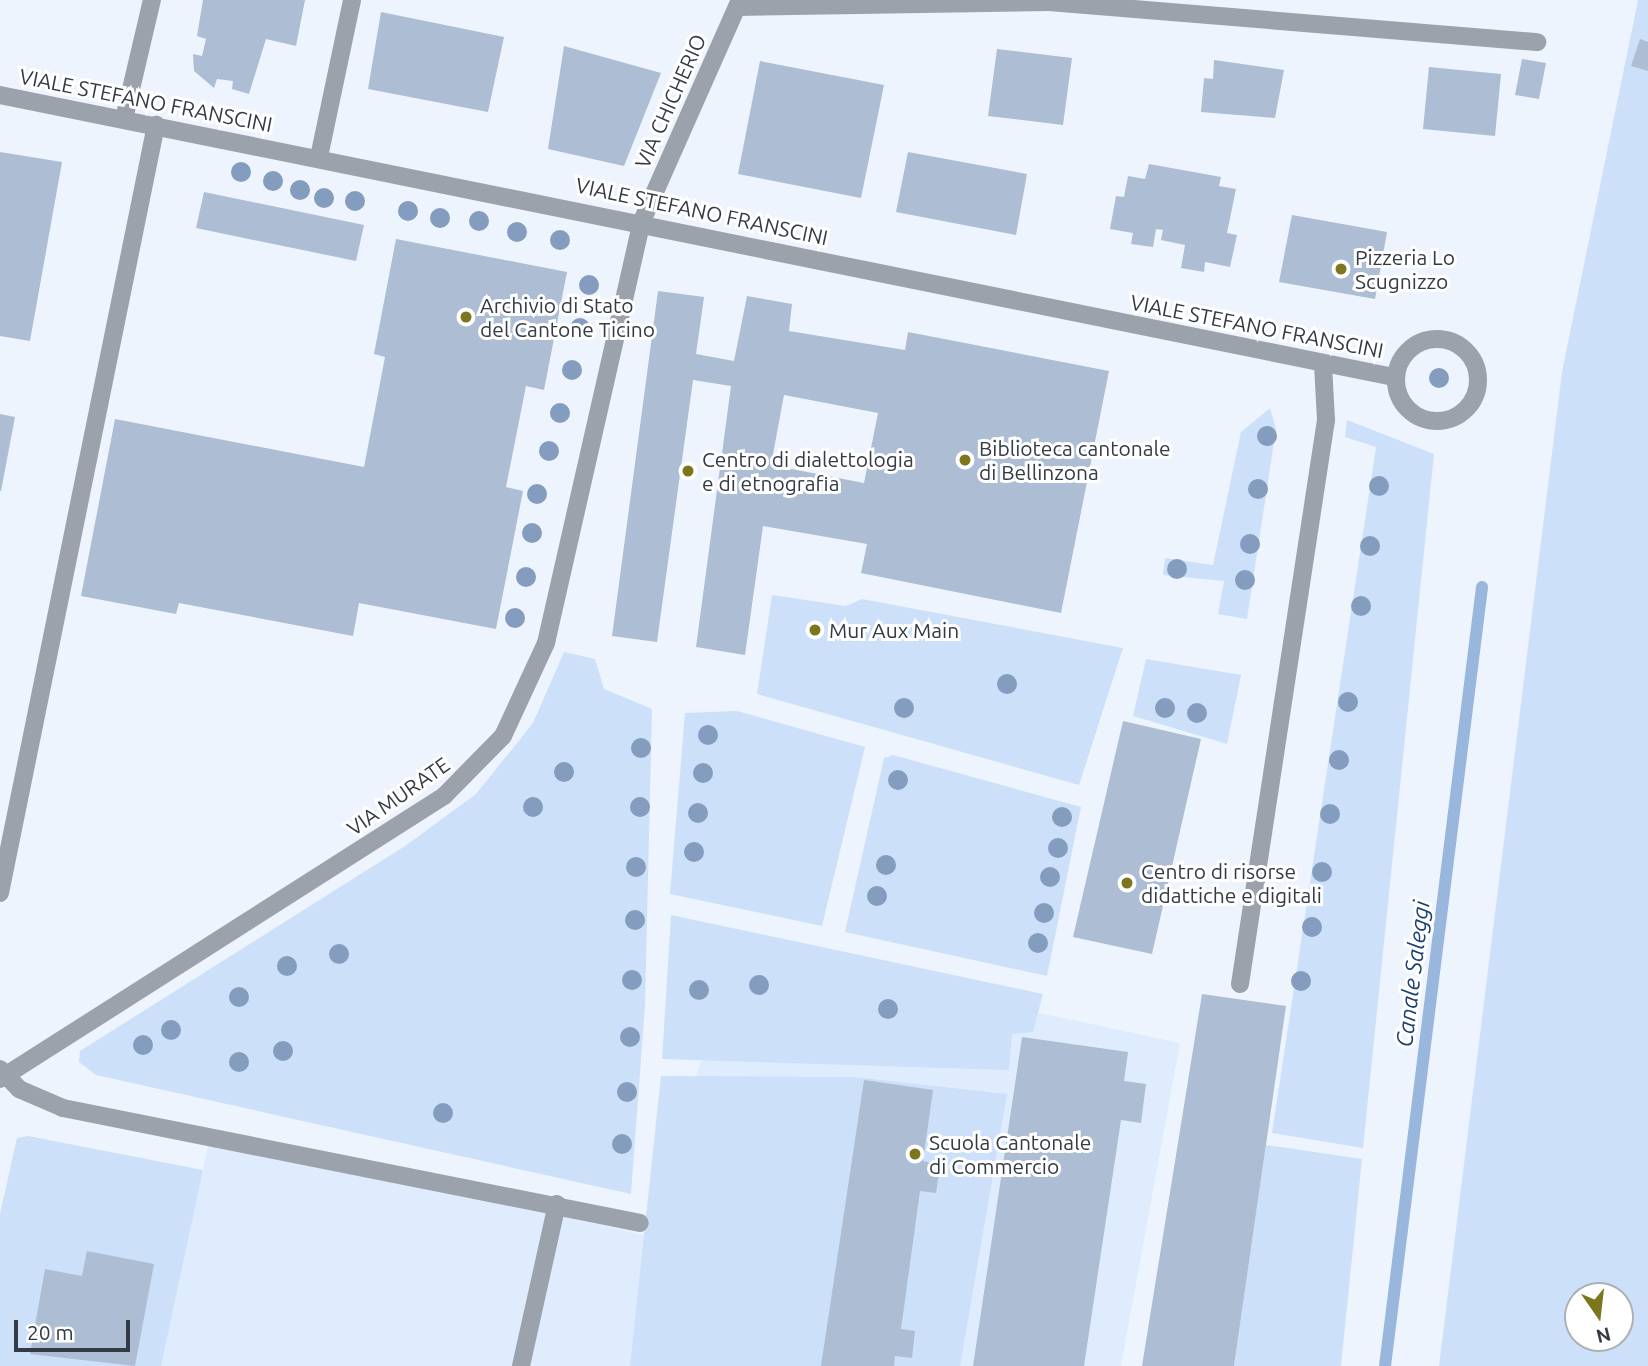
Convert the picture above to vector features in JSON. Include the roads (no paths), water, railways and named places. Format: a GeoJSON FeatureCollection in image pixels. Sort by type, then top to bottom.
{"type":"FeatureCollection","features":[{"type":"Feature","properties":{"kind":"street"},"geometry":{"type":"LineString","coordinates":[[124,119],[152,0]]}},
{"type":"Feature","properties":{"kind":"street"},"geometry":{"type":"LineString","coordinates":[[318,157],[352,0]]}},
{"type":"Feature","properties":{"kind":"street"},"geometry":{"type":"LineString","coordinates":[[739,4],[1049,2],[1537,42]]}},
{"type":"Feature","properties":{"kind":"street","name":"VIA CHICHERIO"},"geometry":{"type":"LineString","coordinates":[[642,221],[739,4]]}},
{"type":"Feature","properties":{"kind":"street","name":"VIALE STEFANO FRANSCINI"},"geometry":{"type":"LineString","coordinates":[[0,95],[642,221],[1394,377]]}},
{"type":"Feature","properties":{"kind":"street"},"geometry":{"type":"LineString","coordinates":[[0,893],[156,125]]}},
{"type":"Feature","properties":{"kind":"street","name":"VIA MURATE"},"geometry":{"type":"LineString","coordinates":[[1,1080],[444,796],[503,736],[546,643],[642,221]]}},
{"type":"Feature","properties":{"kind":"street"},"geometry":{"type":"LineString","coordinates":[[1442,339],[1474,361],[1478,389],[1454,418],[1426,421],[1403,404],[1394,377],[1416,345],[1442,339]]}},
{"type":"Feature","properties":{"kind":"street"},"geometry":{"type":"LineString","coordinates":[[1240,985],[1326,420],[1323,364]]}},
{"type":"Feature","properties":{"kind":"street"},"geometry":{"type":"LineString","coordinates":[[1,1080],[63,1108],[557,1204],[640,1223]]}},
{"type":"Feature","properties":{"kind":"street"},"geometry":{"type":"LineString","coordinates":[[522,1366],[557,1204]]}},
{"type":"Feature","properties":{"kind":"waterway","name":"Canale Saleggi"},"geometry":{"type":"LineString","coordinates":[[1385,1366],[1482,587]]}},
{"type":"Feature","properties":{"kind":"place","name":"Pizzeria Lo Scugnizzo"},"geometry":{"type":"Point","coordinates":[1341,269]}},
{"type":"Feature","properties":{"kind":"place","name":"Archivio di Stato del Cantone Ticino"},"geometry":{"type":"Point","coordinates":[466,317]}},
{"type":"Feature","properties":{"kind":"place","name":"Biblioteca cantonale di Bellinzona"},"geometry":{"type":"Point","coordinates":[965,460]}},
{"type":"Feature","properties":{"kind":"place","name":"Centro di dialettologia e di etnografia"},"geometry":{"type":"Point","coordinates":[688,471]}},
{"type":"Feature","properties":{"kind":"place","name":"Mur Aux Main"},"geometry":{"type":"Point","coordinates":[815,630]}},
{"type":"Feature","properties":{"kind":"place","name":"Centro di risorse didattiche e digitali"},"geometry":{"type":"Point","coordinates":[1127,883]}},
{"type":"Feature","properties":{"kind":"place","name":"Scuola Cantonale di Commercio"},"geometry":{"type":"Point","coordinates":[915,1154]}}]}
